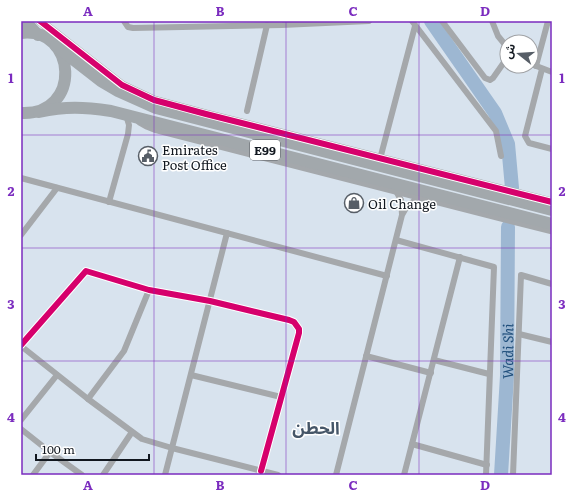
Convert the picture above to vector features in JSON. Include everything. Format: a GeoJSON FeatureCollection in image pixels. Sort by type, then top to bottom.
{"type":"FeatureCollection","features":[{"type":"Feature","properties":{"kind":"highway"},"geometry":{"type":"LineString","coordinates":[[25,21],[38,35]]}},
{"type":"Feature","properties":{"kind":"highway"},"geometry":{"type":"LineString","coordinates":[[21,33],[38,35],[51,41],[56,46],[66,66],[66,78],[58,99],[49,106],[28,114]]}},
{"type":"Feature","properties":{"kind":"highway","name":"E99"},"geometry":{"type":"LineString","coordinates":[[56,46],[101,80],[120,88],[137,101],[156,108],[205,117],[421,173],[552,210]]}},
{"type":"Feature","properties":{"kind":"highway","name":"E99"},"geometry":{"type":"LineString","coordinates":[[28,114],[58,107],[93,108],[138,118],[296,162],[472,207],[488,208],[552,224]]}},
{"type":"Feature","properties":{"kind":"street"},"geometry":{"type":"LineString","coordinates":[[40,21],[120,88]]}},
{"type":"Feature","properties":{"kind":"street"},"geometry":{"type":"LineString","coordinates":[[124,21],[128,27],[133,28],[369,21]]}},
{"type":"Feature","properties":{"kind":"street"},"geometry":{"type":"LineString","coordinates":[[442,21],[485,78],[490,80],[499,69]]}},
{"type":"Feature","properties":{"kind":"street"},"geometry":{"type":"LineString","coordinates":[[492,21],[499,37]]}},
{"type":"Feature","properties":{"kind":"street"},"geometry":{"type":"LineString","coordinates":[[539,55],[548,21]]}},
{"type":"Feature","properties":{"kind":"street"},"geometry":{"type":"LineString","coordinates":[[414,23],[496,131],[501,156]]}},
{"type":"Feature","properties":{"kind":"street"},"geometry":{"type":"LineString","coordinates":[[380,159],[414,23]]}},
{"type":"Feature","properties":{"kind":"street"},"geometry":{"type":"LineString","coordinates":[[247,110],[267,25]]}},
{"type":"Feature","properties":{"kind":"street"},"geometry":{"type":"LineString","coordinates":[[539,67],[552,72]]}},
{"type":"Feature","properties":{"kind":"street"},"geometry":{"type":"LineString","coordinates":[[535,74],[525,136],[529,143],[552,149]]}},
{"type":"Feature","properties":{"kind":"street"},"geometry":{"type":"LineString","coordinates":[[110,202],[128,134],[129,125],[126,115]]}},
{"type":"Feature","properties":{"kind":"street"},"geometry":{"type":"LineString","coordinates":[[205,117],[380,159],[421,173],[552,202]]}},
{"type":"Feature","properties":{"kind":"street"},"geometry":{"type":"LineString","coordinates":[[296,162],[396,191],[472,207],[552,230]]}},
{"type":"Feature","properties":{"kind":"street"},"geometry":{"type":"LineString","coordinates":[[21,178],[386,276]]}},
{"type":"Feature","properties":{"kind":"street"},"geometry":{"type":"LineString","coordinates":[[21,235],[57,188]]}},
{"type":"Feature","properties":{"kind":"street"},"geometry":{"type":"LineString","coordinates":[[336,475],[402,215],[401,200],[396,191]]}},
{"type":"Feature","properties":{"kind":"street"},"geometry":{"type":"LineString","coordinates":[[402,215],[408,206],[420,197]]}},
{"type":"Feature","properties":{"kind":"street"},"geometry":{"type":"LineString","coordinates":[[165,475],[227,233]]}},
{"type":"Feature","properties":{"kind":"street"},"geometry":{"type":"LineString","coordinates":[[396,240],[494,267],[486,475]]}},
{"type":"Feature","properties":{"kind":"street"},"geometry":{"type":"LineString","coordinates":[[404,475],[460,258]]}},
{"type":"Feature","properties":{"kind":"street"},"geometry":{"type":"LineString","coordinates":[[261,471],[299,333],[298,326],[289,320],[210,300],[149,290],[86,271],[21,346],[88,399],[142,438],[172,448],[261,471],[278,475]]}},
{"type":"Feature","properties":{"kind":"street"},"geometry":{"type":"LineString","coordinates":[[514,475],[521,275],[552,284]]}},
{"type":"Feature","properties":{"kind":"street"},"geometry":{"type":"LineString","coordinates":[[88,399],[124,351],[149,290]]}},
{"type":"Feature","properties":{"kind":"street"},"geometry":{"type":"LineString","coordinates":[[519,334],[552,342]]}},
{"type":"Feature","properties":{"kind":"street"},"geometry":{"type":"LineString","coordinates":[[366,356],[431,373]]}},
{"type":"Feature","properties":{"kind":"street"},"geometry":{"type":"LineString","coordinates":[[434,360],[489,374]]}},
{"type":"Feature","properties":{"kind":"street"},"geometry":{"type":"LineString","coordinates":[[21,420],[57,375]]}},
{"type":"Feature","properties":{"kind":"street"},"geometry":{"type":"LineString","coordinates":[[191,375],[281,397]]}},
{"type":"Feature","properties":{"kind":"street"},"geometry":{"type":"LineString","coordinates":[[21,429],[82,475]]}},
{"type":"Feature","properties":{"kind":"street"},"geometry":{"type":"LineString","coordinates":[[103,475],[132,432]]}},
{"type":"Feature","properties":{"kind":"street"},"geometry":{"type":"LineString","coordinates":[[412,444],[487,465]]}},
{"type":"Feature","properties":{"kind":"street"},"geometry":{"type":"LineString","coordinates":[[33,475],[50,452]]}},
{"type":"Feature","properties":{"kind":"waterway","name":"Wadi Shi"},"geometry":{"type":"LineString","coordinates":[[431,21],[495,113],[508,144],[512,188]]}},
{"type":"Feature","properties":{"kind":"waterway","name":"Wadi Shi"},"geometry":{"type":"LineString","coordinates":[[501,475],[507,376],[508,227]]}},
{"type":"Feature","properties":{"kind":"cycle path"},"geometry":{"type":"LineString","coordinates":[[40,21],[122,85],[154,100],[552,202]]}},
{"type":"Feature","properties":{"kind":"cycle path"},"geometry":{"type":"LineString","coordinates":[[21,345],[86,271],[149,290],[210,301],[294,322],[299,329],[299,333],[261,471]]}},
{"type":"Feature","properties":{"kind":"place","name":"Emirates Post Office"},"geometry":{"type":"Point","coordinates":[148,156]}},
{"type":"Feature","properties":{"kind":"place","name":"Oil Change"},"geometry":{"type":"Point","coordinates":[354,203]}},
{"type":"Feature","properties":{"kind":"district","name":"الحطن"},"geometry":{"type":"Point","coordinates":[316,426]}}]}
